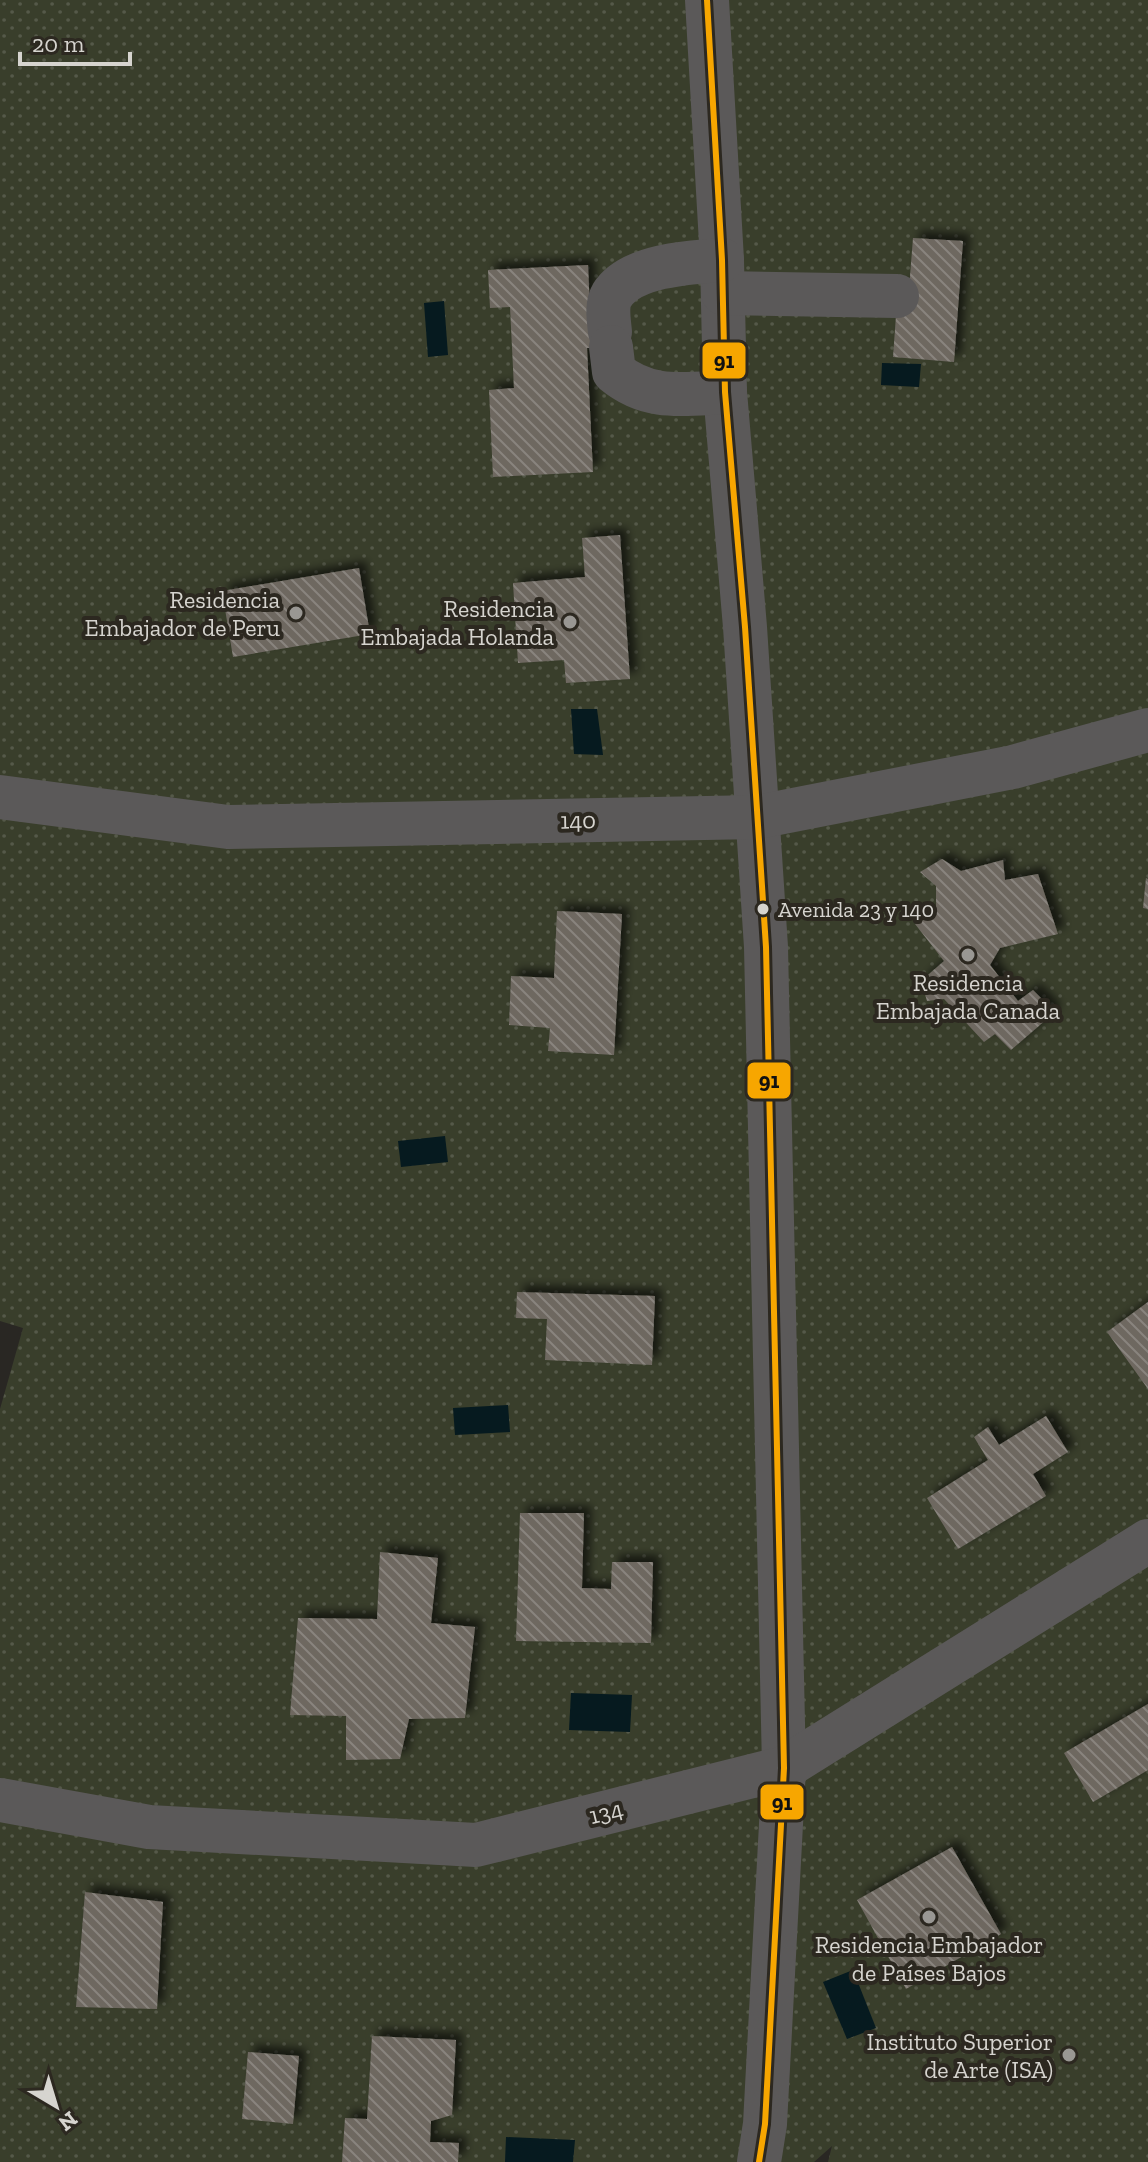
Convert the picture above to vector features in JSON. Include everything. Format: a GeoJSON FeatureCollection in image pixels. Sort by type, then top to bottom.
{"type":"FeatureCollection","features":[{"type":"Feature","properties":{"kind":"street"},"geometry":{"type":"LineString","coordinates":[[707,0],[723,277],[725,392],[766,947],[784,1768],[765,2124],[759,2162]]}},
{"type":"Feature","properties":{"kind":"street"},"geometry":{"type":"LineString","coordinates":[[725,392],[664,395],[630,386],[614,372],[608,312],[612,296],[629,280],[657,268],[690,262],[723,277],[897,296]]}},
{"type":"Feature","properties":{"kind":"street","name":"140"},"geometry":{"type":"LineString","coordinates":[[0,797],[228,827],[758,817],[1013,767],[1148,730]]}},
{"type":"Feature","properties":{"kind":"street","name":"134"},"geometry":{"type":"LineString","coordinates":[[0,1800],[149,1827],[476,1845],[784,1768],[1148,1541]]}},
{"type":"Feature","properties":{"kind":"green space"},"geometry":{"type":"Polygon","coordinates":[[[0,0],[1148,0],[1148,2162],[828,2162],[832,2146],[814,2162],[0,2162],[0,1409],[23,1328],[0,1321],[0,0]]]}},
{"type":"Feature","properties":{"kind":"water"},"geometry":{"type":"Polygon","coordinates":[[[444,301],[448,355],[428,357],[424,303],[444,301]]]}},
{"type":"Feature","properties":{"kind":"water"},"geometry":{"type":"Polygon","coordinates":[[[882,363],[921,364],[919,387],[881,385],[882,363]]]}},
{"type":"Feature","properties":{"kind":"water"},"geometry":{"type":"Polygon","coordinates":[[[571,709],[597,709],[603,755],[574,754],[571,709]]]}},
{"type":"Feature","properties":{"kind":"water"},"geometry":{"type":"Polygon","coordinates":[[[445,1136],[448,1162],[401,1167],[398,1141],[445,1136]]]}},
{"type":"Feature","properties":{"kind":"water"},"geometry":{"type":"Polygon","coordinates":[[[508,1405],[510,1432],[455,1435],[453,1408],[508,1405]]]}},
{"type":"Feature","properties":{"kind":"water"},"geometry":{"type":"Polygon","coordinates":[[[571,1693],[632,1695],[630,1732],[569,1730],[571,1693]]]}},
{"type":"Feature","properties":{"kind":"water"},"geometry":{"type":"Polygon","coordinates":[[[853,1970],[876,2028],[847,2039],[823,1982],[853,1970]]]}},
{"type":"Feature","properties":{"kind":"water"},"geometry":{"type":"Polygon","coordinates":[[[506,2137],[575,2140],[573,2162],[505,2162],[506,2137]]]}},
{"type":"Feature","properties":{"kind":"building"},"geometry":{"type":"Polygon","coordinates":[[[913,238],[963,241],[954,362],[893,357],[898,288],[909,289],[913,238]]]}},
{"type":"Feature","properties":{"kind":"building"},"geometry":{"type":"Polygon","coordinates":[[[588,265],[591,333],[627,346],[587,348],[593,472],[493,477],[489,390],[514,388],[510,307],[490,308],[488,270],[588,265]]]}},
{"type":"Feature","properties":{"kind":"building","name":"Residencia Embajada Holanda"},"geometry":{"type":"Polygon","coordinates":[[[620,535],[630,679],[566,683],[564,660],[518,663],[513,583],[585,577],[582,538],[620,535]]]}},
{"type":"Feature","properties":{"kind":"building","name":"Residencia Embajador de Peru"},"geometry":{"type":"Polygon","coordinates":[[[359,568],[370,634],[233,657],[222,591],[359,568]]]}},
{"type":"Feature","properties":{"kind":"building","name":"Residencia Embajada Canada"},"geometry":{"type":"Polygon","coordinates":[[[942,859],[961,871],[1003,860],[1005,880],[1038,874],[1058,934],[1000,948],[990,965],[1018,1001],[1033,990],[1055,1012],[1011,1050],[995,1034],[984,1042],[944,999],[927,1001],[921,981],[944,961],[915,924],[936,914],[936,886],[920,872],[942,859]]]}},
{"type":"Feature","properties":{"kind":"building"},"geometry":{"type":"Polygon","coordinates":[[[1148,879],[1148,909],[1143,908],[1148,879]]]}},
{"type":"Feature","properties":{"kind":"building"},"geometry":{"type":"Polygon","coordinates":[[[557,911],[622,914],[614,1055],[548,1051],[550,1028],[509,1025],[511,976],[554,978],[557,911]]]}},
{"type":"Feature","properties":{"kind":"building"},"geometry":{"type":"Polygon","coordinates":[[[517,1292],[655,1296],[652,1365],[545,1360],[547,1319],[516,1318],[517,1292]]]}},
{"type":"Feature","properties":{"kind":"building"},"geometry":{"type":"Polygon","coordinates":[[[1148,1302],[1148,1389],[1107,1332],[1148,1302]]]}},
{"type":"Feature","properties":{"kind":"building"},"geometry":{"type":"Polygon","coordinates":[[[1046,1416],[1068,1452],[1033,1474],[1046,1496],[958,1549],[927,1498],[988,1460],[974,1437],[988,1427],[999,1445],[1046,1416]]]}},
{"type":"Feature","properties":{"kind":"building"},"geometry":{"type":"Polygon","coordinates":[[[520,1513],[584,1513],[582,1588],[611,1589],[612,1562],[653,1562],[651,1643],[516,1641],[520,1513]]]}},
{"type":"Feature","properties":{"kind":"building"},"geometry":{"type":"Polygon","coordinates":[[[380,1552],[438,1558],[431,1623],[475,1627],[465,1718],[409,1719],[400,1759],[346,1760],[346,1716],[290,1715],[298,1618],[377,1619],[380,1552]]]}},
{"type":"Feature","properties":{"kind":"building"},"geometry":{"type":"Polygon","coordinates":[[[1148,1704],[1148,1770],[1093,1802],[1064,1753],[1148,1704]]]}},
{"type":"Feature","properties":{"kind":"building","name":"Residencia Embajador de Países Bajos"},"geometry":{"type":"Polygon","coordinates":[[[952,1847],[1001,1934],[906,1989],[857,1900],[952,1847]]]}},
{"type":"Feature","properties":{"kind":"building"},"geometry":{"type":"Polygon","coordinates":[[[85,1892],[163,1902],[157,2009],[76,2007],[85,1892]]]}},
{"type":"Feature","properties":{"kind":"building"},"geometry":{"type":"Polygon","coordinates":[[[372,2036],[456,2040],[452,2115],[431,2121],[430,2142],[459,2143],[458,2162],[342,2162],[345,2118],[367,2119],[372,2036]]]}},
{"type":"Feature","properties":{"kind":"building"},"geometry":{"type":"Polygon","coordinates":[[[248,2052],[299,2056],[293,2124],[242,2119],[248,2052]]]}},
{"type":"Feature","properties":{"kind":"transit line","name":"91"},"geometry":{"type":"LineString","coordinates":[[707,0],[722,260],[725,392],[745,627],[766,947],[784,1768],[765,2124],[759,2162]]}},
{"type":"Feature","properties":{"kind":"place","name":"Residencia Embajador de Peru"},"geometry":{"type":"Point","coordinates":[296,613]}},
{"type":"Feature","properties":{"kind":"place","name":"Residencia Embajada Holanda"},"geometry":{"type":"Point","coordinates":[570,622]}},
{"type":"Feature","properties":{"kind":"place","name":"Avenida 23 y 140"},"geometry":{"type":"Point","coordinates":[763,909]}},
{"type":"Feature","properties":{"kind":"place","name":"Residencia Embajada Canada"},"geometry":{"type":"Point","coordinates":[968,955]}},
{"type":"Feature","properties":{"kind":"place","name":"Residencia Embajador de Países Bajos"},"geometry":{"type":"Point","coordinates":[929,1917]}},
{"type":"Feature","properties":{"kind":"place","name":"Instituto Superior de Arte (ISA)"},"geometry":{"type":"Point","coordinates":[1069,2055]}}]}
